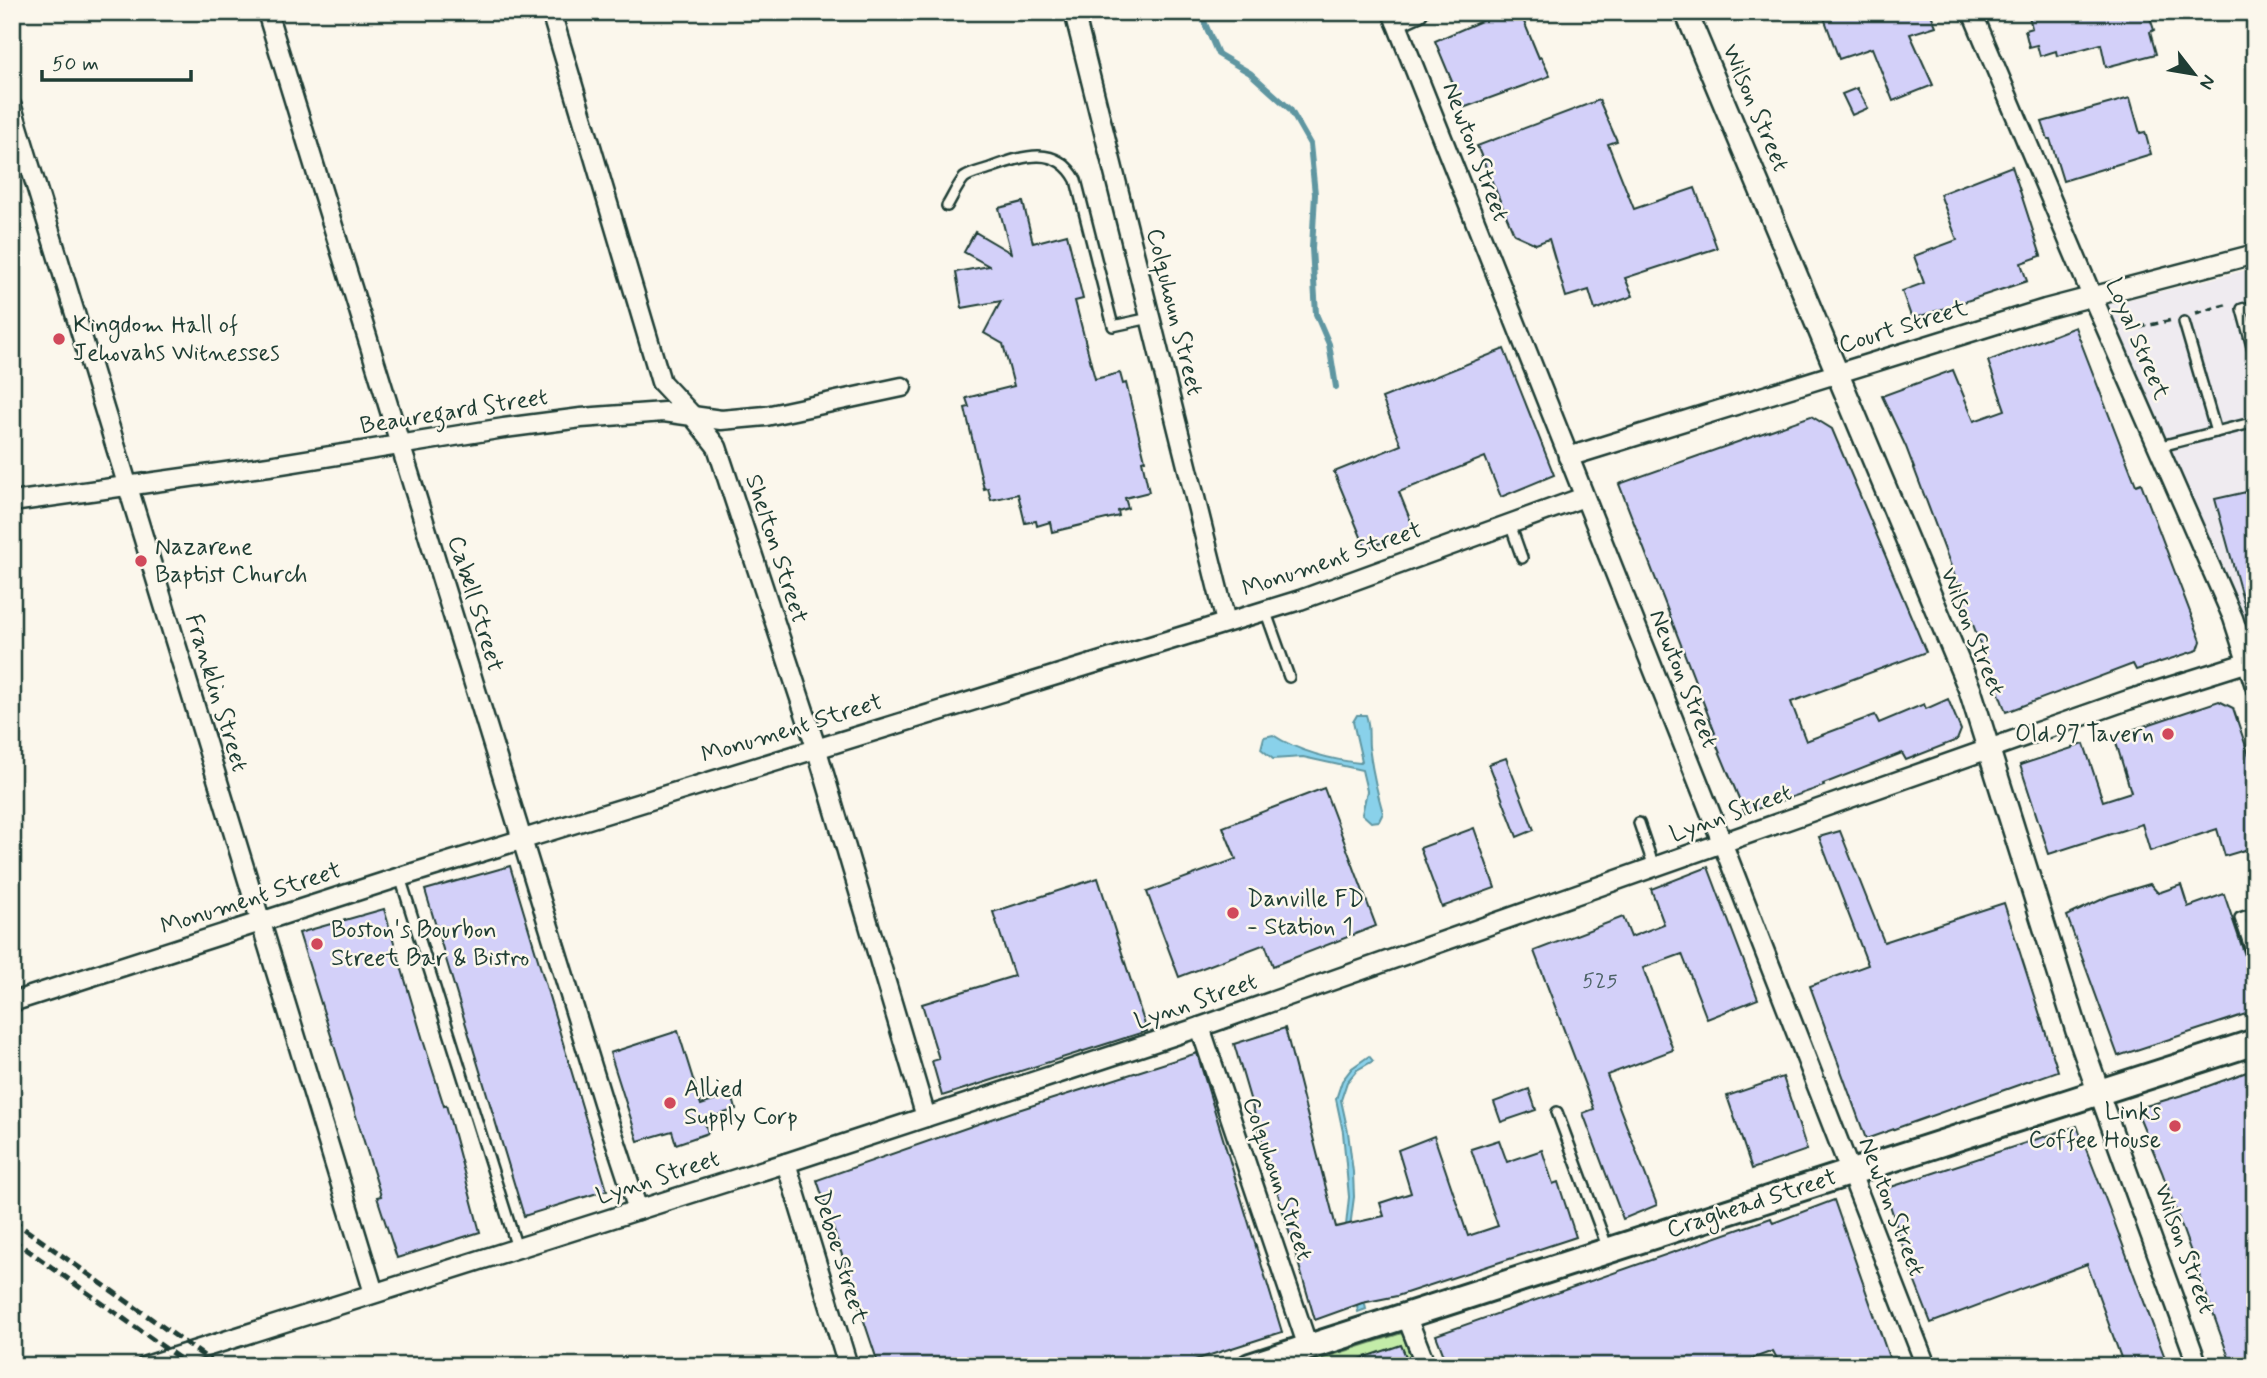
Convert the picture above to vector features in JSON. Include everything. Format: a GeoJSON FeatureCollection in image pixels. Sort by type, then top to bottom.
{"type":"FeatureCollection","features":[{"type":"Feature","properties":{"kind":"main road","name":"Craghead Street"},"geometry":{"type":"LineString","coordinates":[[1250,1366],[2255,1042]]}},
{"type":"Feature","properties":{"kind":"street","name":"Cabell Street"},"geometry":{"type":"LineString","coordinates":[[267,12],[638,1210]]}},
{"type":"Feature","properties":{"kind":"street","name":"Shelton Street"},"geometry":{"type":"LineString","coordinates":[[551,12],[661,382],[717,447],[816,747],[926,1117]]}},
{"type":"Feature","properties":{"kind":"street","name":"Colquhoun Street"},"geometry":{"type":"LineString","coordinates":[[1074,12],[1226,622]]}},
{"type":"Feature","properties":{"kind":"street"},"geometry":{"type":"LineString","coordinates":[[1394,17],[1418,12]]}},
{"type":"Feature","properties":{"kind":"street","name":"Wilson Street"},"geometry":{"type":"LineString","coordinates":[[1686,12],[1970,690],[2073,1018],[2198,1366]]}},
{"type":"Feature","properties":{"kind":"street","name":"Loyal Street"},"geometry":{"type":"LineString","coordinates":[[1972,12],[2251,661],[2255,686]]}},
{"type":"Feature","properties":{"kind":"street","name":"Newton Street"},"geometry":{"type":"LineString","coordinates":[[1394,17],[1852,1171],[1926,1366]]}},
{"type":"Feature","properties":{"kind":"street","name":"Franklin Street"},"geometry":{"type":"LineString","coordinates":[[12,107],[374,1293]]}},
{"type":"Feature","properties":{"kind":"street","name":"Court Street"},"geometry":{"type":"LineString","coordinates":[[1568,457],[2092,296],[2255,254]]}},
{"type":"Feature","properties":{"kind":"street","name":"Beauregard Street"},"geometry":{"type":"LineString","coordinates":[[12,502],[581,418],[664,412],[721,419],[766,416],[902,387]]}},
{"type":"Feature","properties":{"kind":"street","name":"Monument Street"},"geometry":{"type":"LineString","coordinates":[[12,1002],[816,747],[1300,600],[1584,497]]}},
{"type":"Feature","properties":{"kind":"street","name":"Lynn Street"},"geometry":{"type":"LineString","coordinates":[[146,1366],[786,1163],[1200,1027],[2128,700],[2251,661]]}},
{"type":"Feature","properties":{"kind":"street","name":"Colquhoun Street"},"geometry":{"type":"LineString","coordinates":[[1200,1027],[1308,1347]]}},
{"type":"Feature","properties":{"kind":"street","name":"Deboe Street"},"geometry":{"type":"LineString","coordinates":[[786,1163],[848,1366]]}},
{"type":"Feature","properties":{"kind":"street"},"geometry":{"type":"LineString","coordinates":[[1406,1315],[1426,1366]]}},
{"type":"Feature","properties":{"kind":"lane"},"geometry":{"type":"LineString","coordinates":[[947,206],[966,177],[1022,157],[1053,157],[1061,161],[1070,169],[1076,180],[1113,326],[1150,318]]}},
{"type":"Feature","properties":{"kind":"lane"},"geometry":{"type":"LineString","coordinates":[[2255,306],[2242,309],[2255,358]]}},
{"type":"Feature","properties":{"kind":"lane"},"geometry":{"type":"LineString","coordinates":[[2184,322],[2216,432]]}},
{"type":"Feature","properties":{"kind":"lane"},"geometry":{"type":"LineString","coordinates":[[2157,447],[2255,422]]}},
{"type":"Feature","properties":{"kind":"lane"},"geometry":{"type":"LineString","coordinates":[[1510,524],[1522,558]]}},
{"type":"Feature","properties":{"kind":"lane"},"geometry":{"type":"LineString","coordinates":[[1265,610],[1289,677]]}},
{"type":"Feature","properties":{"kind":"lane"},"geometry":{"type":"LineString","coordinates":[[1639,823],[1654,867]]}},
{"type":"Feature","properties":{"kind":"lane"},"geometry":{"type":"LineString","coordinates":[[400,877],[517,1248]]}},
{"type":"Feature","properties":{"kind":"lane"},"geometry":{"type":"LineString","coordinates":[[2255,912],[2240,918],[2255,962]]}},
{"type":"Feature","properties":{"kind":"lane"},"geometry":{"type":"LineString","coordinates":[[1557,1112],[1608,1251]]}},
{"type":"Feature","properties":{"kind":"shaded area"},"geometry":{"type":"Polygon","coordinates":[[[2255,268],[2255,648],[2253,649],[2106,305],[2255,268]]]}},
{"type":"Feature","properties":{"kind":"green space"},"geometry":{"type":"Polygon","coordinates":[[[1402,1333],[1414,1366],[1298,1366],[1402,1333]]]}},
{"type":"Feature","properties":{"kind":"water"},"geometry":{"type":"Polygon","coordinates":[[[1357,715],[1366,715],[1367,719],[1369,747],[1383,813],[1379,821],[1371,822],[1362,814],[1367,791],[1362,770],[1303,757],[1273,759],[1261,749],[1264,737],[1273,735],[1315,754],[1360,763],[1362,761],[1353,722],[1357,715]]]}},
{"type":"Feature","properties":{"kind":"water"},"geometry":{"type":"Polygon","coordinates":[[[1369,1056],[1373,1061],[1357,1070],[1347,1082],[1341,1100],[1353,1172],[1354,1197],[1349,1235],[1366,1309],[1358,1312],[1345,1235],[1349,1197],[1343,1132],[1336,1099],[1342,1081],[1352,1068],[1369,1056]]]}},
{"type":"Feature","properties":{"kind":"building"},"geometry":{"type":"Polygon","coordinates":[[[1502,12],[1520,12],[1539,58],[1541,57],[1550,76],[1463,108],[1435,41],[1502,12]]]}},
{"type":"Feature","properties":{"kind":"building"},"geometry":{"type":"Polygon","coordinates":[[[1822,12],[1930,12],[1936,26],[1910,34],[1933,85],[1893,101],[1872,48],[1839,59],[1822,12]]]}},
{"type":"Feature","properties":{"kind":"building"},"geometry":{"type":"Polygon","coordinates":[[[2028,12],[2148,12],[2154,30],[2150,32],[2156,54],[2106,67],[2101,44],[2057,56],[2056,51],[2040,56],[2037,45],[2029,47],[2025,30],[2032,28],[2028,12]]]}},
{"type":"Feature","properties":{"kind":"building"},"geometry":{"type":"Polygon","coordinates":[[[1857,88],[1868,108],[1852,115],[1842,94],[1857,88]]]}},
{"type":"Feature","properties":{"kind":"building"},"geometry":{"type":"Polygon","coordinates":[[[2130,98],[2140,133],[2145,132],[2151,154],[2063,181],[2042,122],[2130,98]]]}},
{"type":"Feature","properties":{"kind":"building"},"geometry":{"type":"Polygon","coordinates":[[[1599,100],[1617,141],[1608,144],[1634,209],[1695,188],[1717,248],[1625,278],[1633,296],[1595,310],[1589,290],[1566,297],[1549,239],[1536,244],[1514,234],[1477,146],[1599,100]]]}},
{"type":"Feature","properties":{"kind":"building"},"geometry":{"type":"Polygon","coordinates":[[[2012,166],[2041,256],[2021,263],[2027,281],[1912,319],[1902,291],[1924,283],[1914,256],[1957,240],[1940,194],[2012,166]]]}},
{"type":"Feature","properties":{"kind":"building"},"geometry":{"type":"Polygon","coordinates":[[[1023,202],[1033,243],[1067,234],[1083,299],[1075,301],[1095,379],[1120,373],[1123,384],[1126,383],[1145,460],[1142,461],[1149,492],[1125,498],[1128,508],[1118,511],[1119,516],[1052,532],[1050,522],[1037,526],[1036,521],[1025,523],[1018,494],[991,500],[988,488],[984,489],[965,408],[969,407],[966,398],[1014,386],[1003,344],[984,333],[1001,301],[962,308],[956,272],[989,266],[964,252],[975,232],[1011,253],[999,208],[1023,202]]]}},
{"type":"Feature","properties":{"kind":"building"},"geometry":{"type":"Polygon","coordinates":[[[2075,327],[2136,485],[2141,483],[2201,641],[2198,650],[2136,670],[2133,664],[2006,712],[1906,447],[1882,396],[1953,370],[1974,421],[2005,410],[1988,361],[2075,327]]]}},
{"type":"Feature","properties":{"kind":"building"},"geometry":{"type":"Polygon","coordinates":[[[1504,349],[1554,475],[1501,497],[1485,457],[1399,492],[1414,529],[1366,549],[1334,472],[1401,445],[1382,398],[1504,349]]]}},
{"type":"Feature","properties":{"kind":"building"},"geometry":{"type":"Polygon","coordinates":[[[1811,416],[1832,429],[1926,652],[1791,702],[1806,741],[1875,715],[1879,723],[1924,704],[1926,709],[1948,699],[1961,730],[1957,740],[1906,760],[1902,753],[1823,784],[1824,786],[1745,813],[1712,734],[1715,733],[1619,484],[1811,416]]]}},
{"type":"Feature","properties":{"kind":"building"},"geometry":{"type":"Polygon","coordinates":[[[2255,490],[2255,625],[2250,626],[2215,499],[2255,490]]]}},
{"type":"Feature","properties":{"kind":"building"},"geometry":{"type":"Polygon","coordinates":[[[2219,701],[2233,708],[2255,773],[2255,847],[2225,856],[2217,829],[2150,851],[2142,824],[2049,854],[2020,765],[2084,744],[2103,801],[2131,792],[2114,736],[2219,701]]]}},
{"type":"Feature","properties":{"kind":"building"},"geometry":{"type":"Polygon","coordinates":[[[1506,758],[1534,830],[1517,837],[1489,764],[1506,758]]]}},
{"type":"Feature","properties":{"kind":"building"},"geometry":{"type":"Polygon","coordinates":[[[1324,788],[1376,926],[1273,966],[1265,944],[1179,977],[1147,892],[1236,859],[1223,827],[1324,788]]]}},
{"type":"Feature","properties":{"kind":"building"},"geometry":{"type":"Polygon","coordinates":[[[1474,828],[1495,888],[1442,907],[1420,848],[1474,828]]]}},
{"type":"Feature","properties":{"kind":"building"},"geometry":{"type":"Polygon","coordinates":[[[1840,831],[1884,942],[2004,903],[2058,1071],[1866,1139],[1810,986],[1868,965],[1819,837],[1840,831]]]}},
{"type":"Feature","properties":{"kind":"building"},"geometry":{"type":"Polygon","coordinates":[[[510,866],[607,1190],[524,1216],[425,890],[510,866]]]}},
{"type":"Feature","properties":{"kind":"building"},"geometry":{"type":"Polygon","coordinates":[[[1708,867],[1758,999],[1707,1019],[1682,954],[1643,968],[1673,1050],[1607,1075],[1657,1205],[1623,1219],[1583,1113],[1594,1109],[1534,951],[1623,917],[1631,937],[1664,924],[1651,889],[1708,867]]]}},
{"type":"Feature","properties":{"kind":"building"},"geometry":{"type":"Polygon","coordinates":[[[1098,878],[1147,1031],[942,1096],[932,1061],[939,1059],[922,1004],[1014,976],[993,912],[1098,878]]]}},
{"type":"Feature","properties":{"kind":"building"},"geometry":{"type":"Polygon","coordinates":[[[2150,884],[2158,893],[2181,885],[2188,907],[2224,894],[2255,985],[2255,1011],[2118,1056],[2067,916],[2109,896],[2150,884]]]}},
{"type":"Feature","properties":{"kind":"building"},"geometry":{"type":"Polygon","coordinates":[[[384,909],[423,1040],[444,1106],[446,1105],[480,1232],[397,1258],[377,1197],[381,1196],[299,933],[384,909]]]}},
{"type":"Feature","properties":{"kind":"building"},"geometry":{"type":"Polygon","coordinates":[[[1285,1028],[1336,1227],[1384,1216],[1380,1203],[1411,1193],[1398,1150],[1434,1136],[1468,1236],[1498,1226],[1471,1149],[1499,1140],[1507,1162],[1542,1150],[1553,1184],[1558,1182],[1576,1237],[1315,1320],[1234,1044],[1285,1028]]]}},
{"type":"Feature","properties":{"kind":"building"},"geometry":{"type":"Polygon","coordinates":[[[678,1031],[701,1105],[732,1095],[736,1109],[704,1120],[708,1133],[676,1144],[672,1131],[638,1141],[610,1053],[678,1031]]]}},
{"type":"Feature","properties":{"kind":"building"},"geometry":{"type":"Polygon","coordinates":[[[1197,1053],[1282,1332],[1176,1366],[879,1366],[817,1180],[1015,1111],[1197,1053]]]}},
{"type":"Feature","properties":{"kind":"building"},"geometry":{"type":"Polygon","coordinates":[[[2255,1069],[2255,1366],[2232,1366],[2162,1172],[2136,1109],[2255,1069]]]}},
{"type":"Feature","properties":{"kind":"building"},"geometry":{"type":"Polygon","coordinates":[[[1783,1077],[1807,1150],[1752,1169],[1727,1096],[1783,1077]]]}},
{"type":"Feature","properties":{"kind":"building"},"geometry":{"type":"Polygon","coordinates":[[[1529,1089],[1536,1110],[1501,1122],[1494,1102],[1529,1089]]]}},
{"type":"Feature","properties":{"kind":"building"},"geometry":{"type":"Polygon","coordinates":[[[2077,1126],[2168,1366],[2124,1366],[2087,1264],[1931,1323],[1911,1272],[1885,1189],[2077,1126]]]}},
{"type":"Feature","properties":{"kind":"building"},"geometry":{"type":"Polygon","coordinates":[[[1834,1200],[1892,1366],[1781,1366],[1773,1351],[1732,1366],[1663,1366],[1660,1358],[1639,1366],[1569,1366],[1567,1359],[1546,1366],[1448,1366],[1436,1335],[1771,1218],[1773,1223],[1834,1200]]]}},
{"type":"Feature","properties":{"kind":"building"},"geometry":{"type":"Polygon","coordinates":[[[1401,1345],[1410,1366],[1349,1366],[1348,1363],[1401,1345]]]}},
{"type":"Feature","properties":{"kind":"waterway"},"geometry":{"type":"LineString","coordinates":[[1200,12],[1218,54],[1250,73],[1290,109],[1310,144],[1315,194],[1312,248],[1316,314],[1329,344],[1336,387]]}},
{"type":"Feature","properties":{"kind":"railway"},"geometry":{"type":"LineString","coordinates":[[12,1220],[218,1366]]}},
{"type":"Feature","properties":{"kind":"railway"},"geometry":{"type":"LineString","coordinates":[[12,1239],[190,1366]]}},
{"type":"Feature","properties":{"kind":"place","name":"Kingdom Hall of Jehovahs Witnesses"},"geometry":{"type":"Point","coordinates":[59,339]}},
{"type":"Feature","properties":{"kind":"place","name":"Nazarene Baptist Church"},"geometry":{"type":"Point","coordinates":[141,561]}},
{"type":"Feature","properties":{"kind":"place","name":"Old 97 Tavern"},"geometry":{"type":"Point","coordinates":[2168,734]}},
{"type":"Feature","properties":{"kind":"place","name":"Danville FD - Station 1"},"geometry":{"type":"Point","coordinates":[1233,913]}},
{"type":"Feature","properties":{"kind":"place","name":"Boston's Bourbon Street Bar & Bistro"},"geometry":{"type":"Point","coordinates":[317,944]}},
{"type":"Feature","properties":{"kind":"place","name":"Allied Supply Corp"},"geometry":{"type":"Point","coordinates":[670,1103]}},
{"type":"Feature","properties":{"kind":"place","name":"Links Coffee House"},"geometry":{"type":"Point","coordinates":[2175,1126]}}]}
